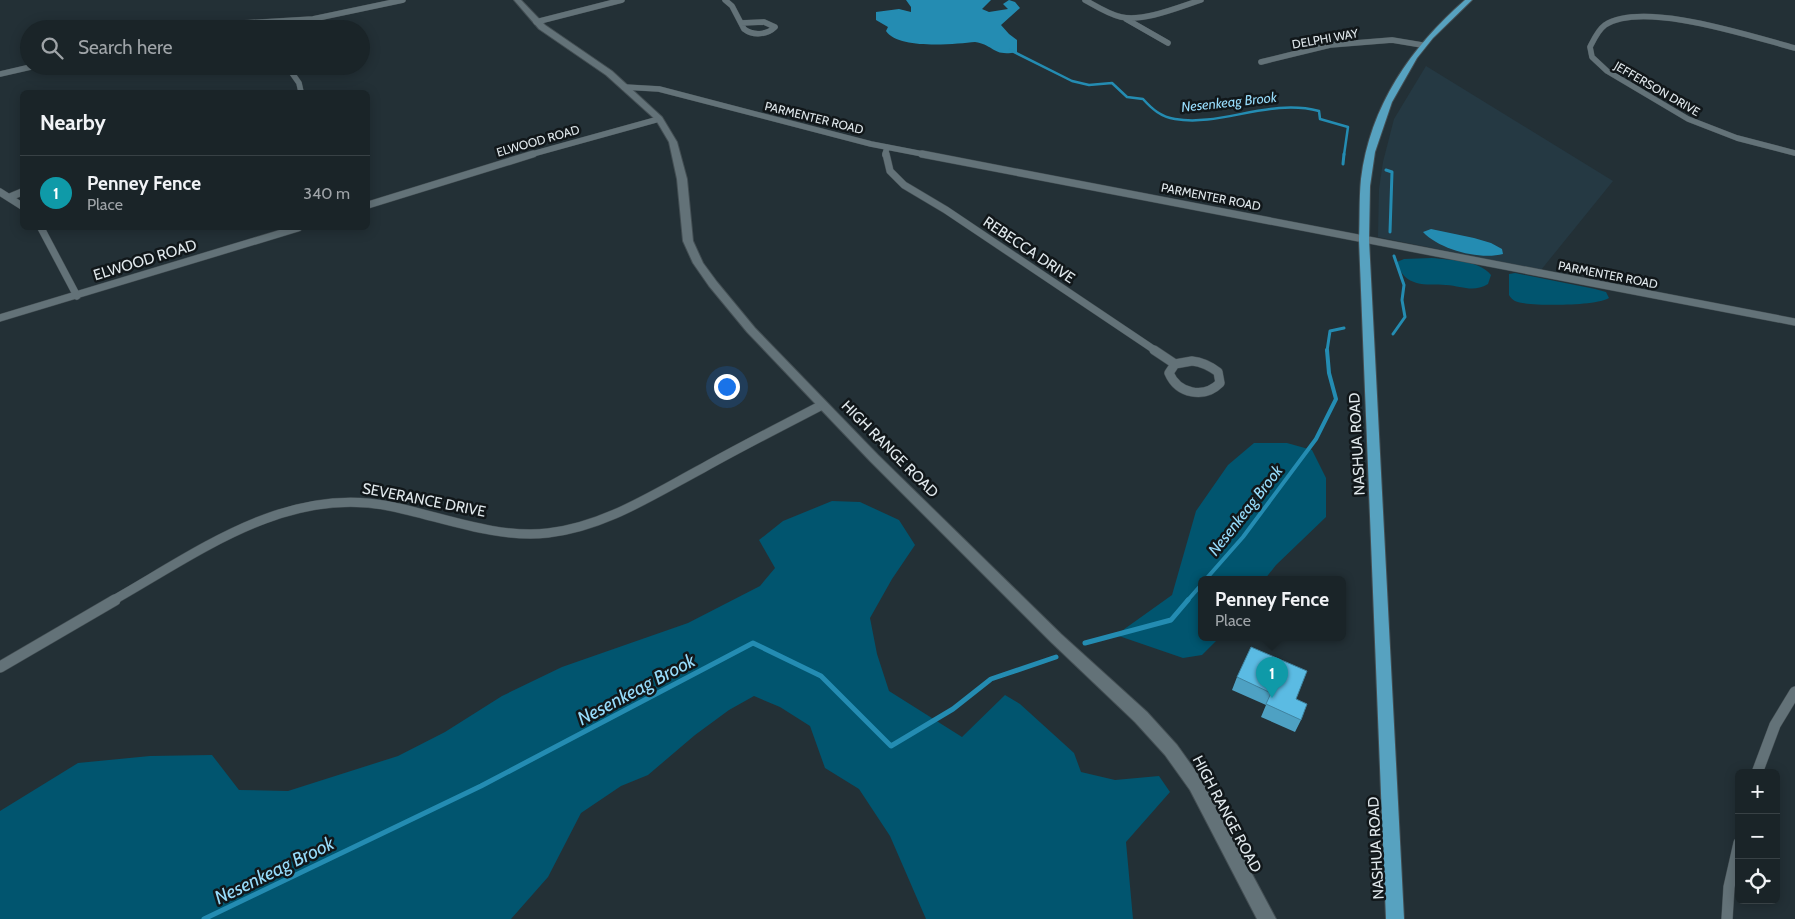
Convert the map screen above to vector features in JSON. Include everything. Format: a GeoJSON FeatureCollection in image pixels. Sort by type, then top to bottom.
{"type":"FeatureCollection","features":[{"type":"Feature","properties":{"kind":"main road","name":"NASHUA ROAD"},"geometry":{"type":"LineString","coordinates":[[1395,919],[1364,240],[1366,180],[1376,131],[1396,85],[1422,45],[1469,0]]}},
{"type":"Feature","properties":{"kind":"street"},"geometry":{"type":"LineString","coordinates":[[292,20],[331,17],[403,0]]}},
{"type":"Feature","properties":{"kind":"street","name":"HIGH RANGE ROAD"},"geometry":{"type":"LineString","coordinates":[[517,0],[548,33],[598,65],[624,86],[659,119],[673,142],[682,179],[688,241],[698,263],[750,330],[822,405],[1062,644],[1141,717],[1171,750],[1193,779],[1253,896],[1267,919]]}},
{"type":"Feature","properties":{"kind":"street"},"geometry":{"type":"LineString","coordinates":[[536,22],[622,0]]}},
{"type":"Feature","properties":{"kind":"street"},"geometry":{"type":"LineString","coordinates":[[725,0],[732,6],[741,23],[746,31],[754,33],[768,32],[775,26],[772,23],[763,21],[741,23]]}},
{"type":"Feature","properties":{"kind":"street"},"geometry":{"type":"LineString","coordinates":[[1085,0],[1117,16],[1126,18],[1140,17],[1201,0]]}},
{"type":"Feature","properties":{"kind":"street","name":"JEFFERSON DRIVE"},"geometry":{"type":"LineString","coordinates":[[1795,48],[1692,22],[1647,16],[1626,18],[1610,23],[1598,33],[1590,47],[1592,57],[1607,71],[1688,119],[1736,138],[1795,153]]}},
{"type":"Feature","properties":{"kind":"street"},"geometry":{"type":"LineString","coordinates":[[1126,18],[1168,43]]}},
{"type":"Feature","properties":{"kind":"street","name":"DELPHI WAY"},"geometry":{"type":"LineString","coordinates":[[1261,62],[1330,45],[1348,43],[1392,40],[1422,45]]}},
{"type":"Feature","properties":{"kind":"street"},"geometry":{"type":"LineString","coordinates":[[0,74],[20,69]]}},
{"type":"Feature","properties":{"kind":"street"},"geometry":{"type":"LineString","coordinates":[[294,75],[300,83],[301,90]]}},
{"type":"Feature","properties":{"kind":"street","name":"PARMENTER ROAD"},"geometry":{"type":"LineString","coordinates":[[624,86],[652,88],[828,134],[887,147],[1795,322]]}},
{"type":"Feature","properties":{"kind":"street","name":"ELWOOD ROAD"},"geometry":{"type":"LineString","coordinates":[[370,204],[496,164],[659,119]]}},
{"type":"Feature","properties":{"kind":"street","name":"REBECCA DRIVE"},"geometry":{"type":"LineString","coordinates":[[887,147],[884,156],[890,171],[904,185],[953,215],[1175,364]]}},
{"type":"Feature","properties":{"kind":"street"},"geometry":{"type":"LineString","coordinates":[[0,192],[20,204]]}},
{"type":"Feature","properties":{"kind":"street"},"geometry":{"type":"LineString","coordinates":[[10,197],[20,193]]}},
{"type":"Feature","properties":{"kind":"street"},"geometry":{"type":"LineString","coordinates":[[42,230],[77,296]]}},
{"type":"Feature","properties":{"kind":"street","name":"ELWOOD ROAD"},"geometry":{"type":"LineString","coordinates":[[0,318],[292,230]]}},
{"type":"Feature","properties":{"kind":"street"},"geometry":{"type":"LineString","coordinates":[[1190,360],[1206,364],[1218,372],[1220,383],[1211,391],[1204,393],[1187,391],[1174,383],[1170,378],[1169,373],[1175,364],[1190,360]]}},
{"type":"Feature","properties":{"kind":"street","name":"SEVERANCE DRIVE"},"geometry":{"type":"LineString","coordinates":[[0,666],[217,542],[256,522],[288,509],[319,502],[363,502],[510,532],[540,534],[571,530],[626,508],[822,405]]}},
{"type":"Feature","properties":{"kind":"street"},"geometry":{"type":"LineString","coordinates":[[1758,769],[1775,725],[1795,692]]}},
{"type":"Feature","properties":{"kind":"street"},"geometry":{"type":"LineString","coordinates":[[1727,919],[1729,887],[1735,859]]}},
{"type":"Feature","properties":{"kind":"shaded area"},"geometry":{"type":"Polygon","coordinates":[[[906,0],[991,0],[982,9],[989,12],[1008,9],[1003,4],[1009,0],[1015,2],[1020,8],[1001,25],[1017,40],[1017,52],[998,52],[982,43],[975,42],[928,44],[903,41],[893,37],[886,31],[888,27],[876,20],[876,12],[899,9],[911,12],[911,7],[906,0]]]}},
{"type":"Feature","properties":{"kind":"shaded area"},"geometry":{"type":"Polygon","coordinates":[[[1426,66],[1613,181],[1541,270],[1378,237],[1379,189],[1383,162],[1394,119],[1426,66]]]}},
{"type":"Feature","properties":{"kind":"shaded area"},"geometry":{"type":"Polygon","coordinates":[[[1431,229],[1491,243],[1502,249],[1503,254],[1483,256],[1461,252],[1439,244],[1423,232],[1431,229]]]}},
{"type":"Feature","properties":{"kind":"shaded area"},"geometry":{"type":"Polygon","coordinates":[[[1432,258],[1479,266],[1491,275],[1488,284],[1472,289],[1417,283],[1405,276],[1397,262],[1404,259],[1432,258]]]}},
{"type":"Feature","properties":{"kind":"shaded area"},"geometry":{"type":"Polygon","coordinates":[[[1515,273],[1595,289],[1606,292],[1609,298],[1592,303],[1563,305],[1522,303],[1515,301],[1509,295],[1509,274],[1515,273]]]}},
{"type":"Feature","properties":{"kind":"shaded area"},"geometry":{"type":"Polygon","coordinates":[[[1254,443],[1287,443],[1312,450],[1326,478],[1326,517],[1276,565],[1267,576],[1198,576],[1198,641],[1216,641],[1202,655],[1183,658],[1116,635],[1172,595],[1196,511],[1228,465],[1254,443]]]}},
{"type":"Feature","properties":{"kind":"shaded area"},"geometry":{"type":"Polygon","coordinates":[[[832,501],[860,502],[899,520],[915,545],[892,579],[870,618],[877,654],[889,691],[962,737],[1005,695],[1020,704],[1074,753],[1081,772],[1115,780],[1159,776],[1170,792],[1126,842],[1133,919],[926,919],[890,836],[859,789],[825,768],[810,726],[780,707],[754,696],[729,710],[695,735],[648,775],[621,786],[581,813],[548,877],[511,919],[0,919],[0,811],[78,763],[150,756],[212,755],[239,790],[288,791],[398,756],[445,732],[502,696],[562,667],[688,623],[760,586],[775,568],[759,540],[783,521],[832,501]]]}},
{"type":"Feature","properties":{"kind":"building"},"geometry":{"type":"Polygon","coordinates":[[[1251,647],[1307,671],[1296,699],[1307,704],[1301,720],[1266,704],[1271,693],[1237,677],[1251,647]]]}},
{"type":"Feature","properties":{"kind":"waterway","name":"Nesenkeag Brook"},"geometry":{"type":"LineString","coordinates":[[1010,50],[1072,81],[1089,85],[1112,83],[1127,97],[1143,99],[1157,112],[1175,119],[1210,119],[1282,108],[1319,111],[1320,119],[1348,127],[1344,155]]}},
{"type":"Feature","properties":{"kind":"waterway","name":"Nesenkeag Brook"},"geometry":{"type":"LineString","coordinates":[[1343,164],[1344,154]]}},
{"type":"Feature","properties":{"kind":"waterway","name":"Nesenkeag Brook"},"geometry":{"type":"LineString","coordinates":[[1386,170],[1392,172],[1390,232]]}},
{"type":"Feature","properties":{"kind":"waterway","name":"Nesenkeag Brook"},"geometry":{"type":"LineString","coordinates":[[1393,334],[1405,317],[1402,300],[1404,285],[1394,256]]}},
{"type":"Feature","properties":{"kind":"waterway","name":"Nesenkeag Brook"},"geometry":{"type":"LineString","coordinates":[[1327,351],[1330,331],[1344,328]]}},
{"type":"Feature","properties":{"kind":"waterway","name":"Nesenkeag Brook"},"geometry":{"type":"LineString","coordinates":[[1209,576],[1243,537],[1316,439],[1336,399],[1329,373],[1327,351]]}},
{"type":"Feature","properties":{"kind":"waterway","name":"Nesenkeag Brook"},"geometry":{"type":"LineString","coordinates":[[1187,601],[1198,589]]}},
{"type":"Feature","properties":{"kind":"waterway","name":"Nesenkeag Brook"},"geometry":{"type":"LineString","coordinates":[[1085,643],[1171,620],[1188,600]]}},
{"type":"Feature","properties":{"kind":"waterway","name":"Nesenkeag Brook"},"geometry":{"type":"LineString","coordinates":[[204,919],[481,786],[753,643],[821,676],[891,746],[953,709],[991,679],[1056,657]]}},
{"type":"Feature","properties":{"kind":"place","name":"Penney Fence"},"geometry":{"type":"Point","coordinates":[1272,698]}}]}
